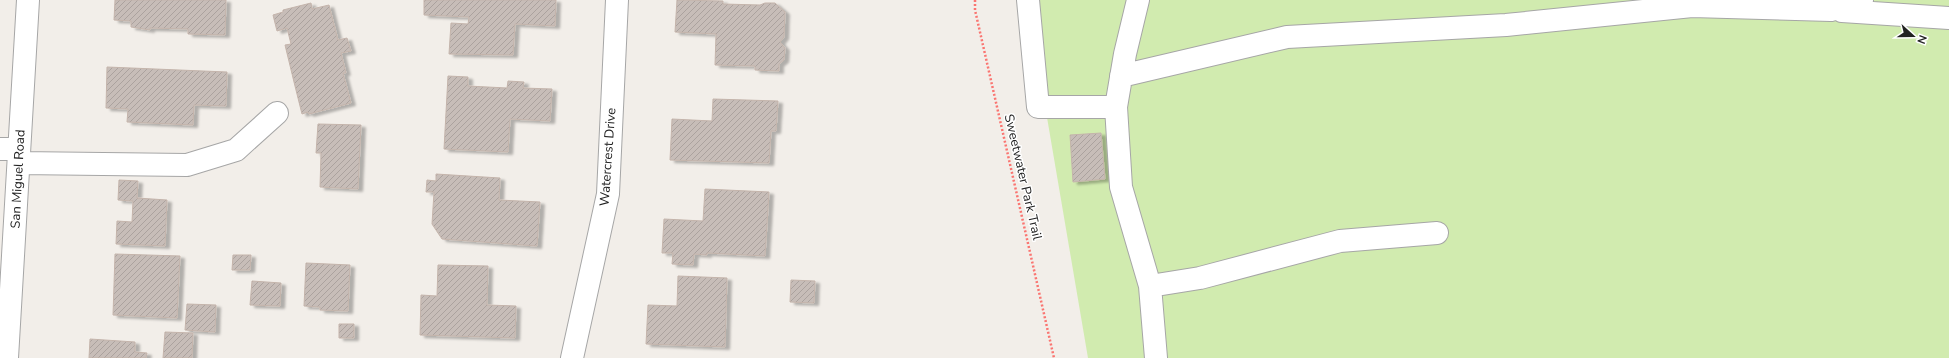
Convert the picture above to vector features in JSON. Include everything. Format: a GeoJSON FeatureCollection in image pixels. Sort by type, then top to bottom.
{"type":"FeatureCollection","features":[{"type":"Feature","properties":{"kind":"street","name":"San Miguel Road"},"geometry":{"type":"LineString","coordinates":[[7,358],[13,154],[28,0]]}},
{"type":"Feature","properties":{"kind":"street","name":"Watercrest Drive"},"geometry":{"type":"LineString","coordinates":[[572,358],[608,194],[617,0]]}},
{"type":"Feature","properties":{"kind":"street"},"geometry":{"type":"LineString","coordinates":[[1028,0],[1038,107],[1116,106]]}},
{"type":"Feature","properties":{"kind":"street"},"geometry":{"type":"LineString","coordinates":[[1138,0],[1125,54],[1116,106],[1121,188],[1150,286],[1156,358]]}},
{"type":"Feature","properties":{"kind":"street"},"geometry":{"type":"LineString","coordinates":[[1831,10],[1862,0]]}},
{"type":"Feature","properties":{"kind":"street"},"geometry":{"type":"LineString","coordinates":[[1122,76],[1287,37],[1506,25],[1692,6],[1831,10],[1949,18]]}},
{"type":"Feature","properties":{"kind":"street"},"geometry":{"type":"LineString","coordinates":[[13,154],[187,164],[236,150],[277,113]]}},
{"type":"Feature","properties":{"kind":"street"},"geometry":{"type":"LineString","coordinates":[[1150,286],[1200,278],[1340,241],[1437,233]]}},
{"type":"Feature","properties":{"kind":"path","name":"Sweetwater Park Trail"},"geometry":{"type":"LineString","coordinates":[[975,0],[977,18],[1054,358]]}},
{"type":"Feature","properties":{"kind":"green space"},"geometry":{"type":"Polygon","coordinates":[[[1027,0],[1949,0],[1949,358],[1088,358],[1027,0]]]}},
{"type":"Feature","properties":{"kind":"building"},"geometry":{"type":"Polygon","coordinates":[[[115,0],[226,0],[225,35],[188,34],[188,29],[150,28],[150,30],[131,27],[131,21],[114,20],[115,0]]]}},
{"type":"Feature","properties":{"kind":"building"},"geometry":{"type":"Polygon","coordinates":[[[424,0],[556,0],[555,26],[515,24],[513,55],[449,54],[451,23],[468,24],[469,17],[424,15],[424,0]]]}},
{"type":"Feature","properties":{"kind":"building"},"geometry":{"type":"Polygon","coordinates":[[[677,0],[723,1],[723,4],[760,5],[765,3],[775,3],[785,12],[784,37],[780,42],[785,48],[784,60],[779,64],[779,71],[755,70],[755,66],[715,65],[716,34],[675,32],[677,0]]]}},
{"type":"Feature","properties":{"kind":"building"},"geometry":{"type":"Polygon","coordinates":[[[311,3],[312,9],[329,5],[338,40],[347,38],[351,51],[341,53],[346,73],[343,73],[351,103],[309,114],[308,112],[302,114],[285,45],[291,44],[287,28],[277,31],[273,15],[283,12],[283,10],[311,3]]]}},
{"type":"Feature","properties":{"kind":"building"},"geometry":{"type":"Polygon","coordinates":[[[107,67],[227,72],[226,106],[194,105],[193,125],[127,122],[128,109],[106,108],[107,67]]]}},
{"type":"Feature","properties":{"kind":"building"},"geometry":{"type":"Polygon","coordinates":[[[448,76],[468,77],[468,86],[507,88],[508,81],[524,82],[523,88],[552,89],[550,121],[510,119],[508,152],[444,149],[448,76]]]}},
{"type":"Feature","properties":{"kind":"building"},"geometry":{"type":"Polygon","coordinates":[[[713,99],[778,101],[776,131],[771,131],[769,163],[670,160],[672,119],[712,121],[713,99]]]}},
{"type":"Feature","properties":{"kind":"building"},"geometry":{"type":"Polygon","coordinates":[[[318,124],[361,125],[358,189],[320,187],[321,153],[316,153],[318,124]]]}},
{"type":"Feature","properties":{"kind":"building"},"geometry":{"type":"Polygon","coordinates":[[[1101,133],[1105,179],[1073,182],[1070,135],[1101,133]]]}},
{"type":"Feature","properties":{"kind":"building"},"geometry":{"type":"Polygon","coordinates":[[[436,174],[500,178],[499,200],[540,202],[537,246],[442,239],[432,224],[434,192],[426,192],[427,180],[436,181],[436,174]]]}},
{"type":"Feature","properties":{"kind":"building"},"geometry":{"type":"Polygon","coordinates":[[[119,180],[138,181],[137,198],[167,200],[165,246],[116,244],[117,221],[132,222],[133,201],[118,200],[119,180]]]}},
{"type":"Feature","properties":{"kind":"building"},"geometry":{"type":"Polygon","coordinates":[[[705,189],[769,192],[765,256],[707,253],[707,255],[694,254],[693,265],[672,264],[673,253],[662,253],[664,219],[703,221],[705,189]]]}},
{"type":"Feature","properties":{"kind":"building"},"geometry":{"type":"Polygon","coordinates":[[[115,254],[180,256],[177,318],[113,315],[115,254]]]}},
{"type":"Feature","properties":{"kind":"building"},"geometry":{"type":"Polygon","coordinates":[[[233,255],[251,255],[250,270],[232,270],[233,255]]]}},
{"type":"Feature","properties":{"kind":"building"},"geometry":{"type":"Polygon","coordinates":[[[306,263],[350,265],[348,311],[320,310],[320,307],[304,306],[306,263]]]}},
{"type":"Feature","properties":{"kind":"building"},"geometry":{"type":"Polygon","coordinates":[[[438,265],[488,266],[487,305],[516,306],[515,338],[420,335],[421,295],[437,296],[438,265]]]}},
{"type":"Feature","properties":{"kind":"building"},"geometry":{"type":"Polygon","coordinates":[[[678,276],[727,278],[725,347],[646,344],[648,305],[677,306],[678,276]]]}},
{"type":"Feature","properties":{"kind":"building"},"geometry":{"type":"Polygon","coordinates":[[[791,280],[815,281],[814,303],[790,302],[791,280]]]}},
{"type":"Feature","properties":{"kind":"building"},"geometry":{"type":"Polygon","coordinates":[[[252,281],[281,283],[280,306],[250,305],[252,281]]]}},
{"type":"Feature","properties":{"kind":"building"},"geometry":{"type":"Polygon","coordinates":[[[187,304],[216,305],[215,332],[185,330],[187,304]]]}},
{"type":"Feature","properties":{"kind":"building"},"geometry":{"type":"Polygon","coordinates":[[[339,324],[354,324],[354,338],[339,338],[339,324]]]}},
{"type":"Feature","properties":{"kind":"building"},"geometry":{"type":"Polygon","coordinates":[[[165,332],[193,333],[192,358],[163,358],[165,332]]]}},
{"type":"Feature","properties":{"kind":"building"},"geometry":{"type":"Polygon","coordinates":[[[90,339],[135,342],[135,352],[147,353],[146,358],[89,358],[90,339]]]}}]}
